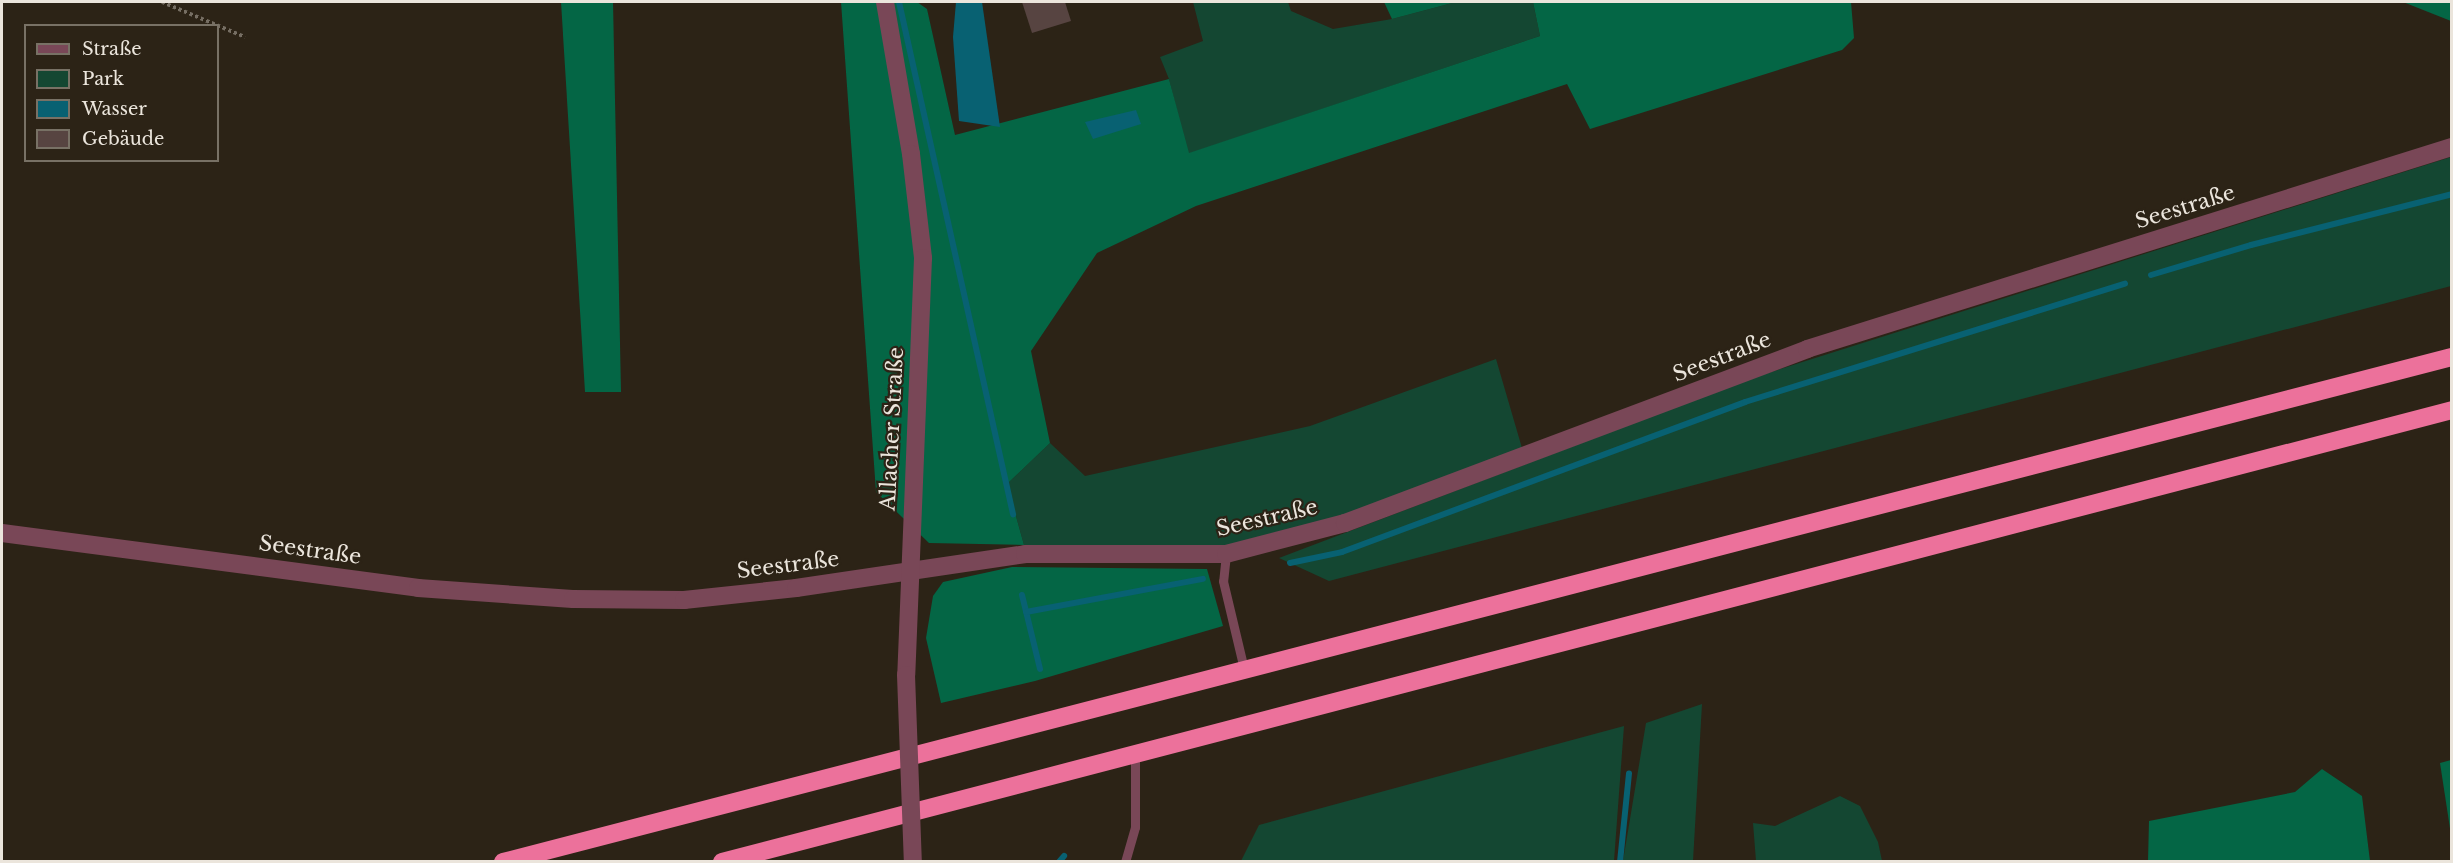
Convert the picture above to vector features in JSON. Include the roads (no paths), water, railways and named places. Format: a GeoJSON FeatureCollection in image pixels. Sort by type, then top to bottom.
{"type":"FeatureCollection","features":[{"type":"Feature","properties":{"kind":"highway"},"geometry":{"type":"LineString","coordinates":[[503,861],[2451,357]]}},
{"type":"Feature","properties":{"kind":"highway"},"geometry":{"type":"LineString","coordinates":[[722,861],[2451,410]]}},
{"type":"Feature","properties":{"kind":"street","name":"Allacher Straße"},"geometry":{"type":"LineString","coordinates":[[885,2],[911,154],[923,258],[908,570],[906,675],[913,861]]}},
{"type":"Feature","properties":{"kind":"street","name":"Seestraße"},"geometry":{"type":"LineString","coordinates":[[2,533],[418,588],[573,599],[684,600],[796,588],[1025,554],[1226,554],[1345,523],[1807,349],[2451,147]]}},
{"type":"Feature","properties":{"kind":"lane"},"geometry":{"type":"LineString","coordinates":[[1226,554],[1223,581],[1244,669]]}},
{"type":"Feature","properties":{"kind":"lane"},"geometry":{"type":"LineString","coordinates":[[1125,861],[1135,827],[1135,754]]}},
{"type":"Feature","properties":{"kind":"water"},"geometry":{"type":"Polygon","coordinates":[[[956,2],[982,2],[1000,127],[959,121],[953,37],[956,2]]]}},
{"type":"Feature","properties":{"kind":"water"},"geometry":{"type":"Polygon","coordinates":[[[1136,110],[1141,124],[1093,139],[1085,122],[1136,110]]]}},
{"type":"Feature","properties":{"kind":"waterway"},"geometry":{"type":"LineString","coordinates":[[899,2],[1013,514]]}},
{"type":"Feature","properties":{"kind":"waterway"},"geometry":{"type":"LineString","coordinates":[[2151,275],[2251,245],[2452,194]]}},
{"type":"Feature","properties":{"kind":"waterway"},"geometry":{"type":"LineString","coordinates":[[1290,563],[1342,552],[1745,402],[2125,284]]}},
{"type":"Feature","properties":{"kind":"waterway"},"geometry":{"type":"LineString","coordinates":[[1026,612],[1203,579]]}},
{"type":"Feature","properties":{"kind":"waterway"},"geometry":{"type":"LineString","coordinates":[[1022,595],[1040,669]]}},
{"type":"Feature","properties":{"kind":"waterway"},"geometry":{"type":"LineString","coordinates":[[1620,862],[1629,773]]}},
{"type":"Feature","properties":{"kind":"waterway"},"geometry":{"type":"LineString","coordinates":[[1059,862],[1064,856]]}}]}
